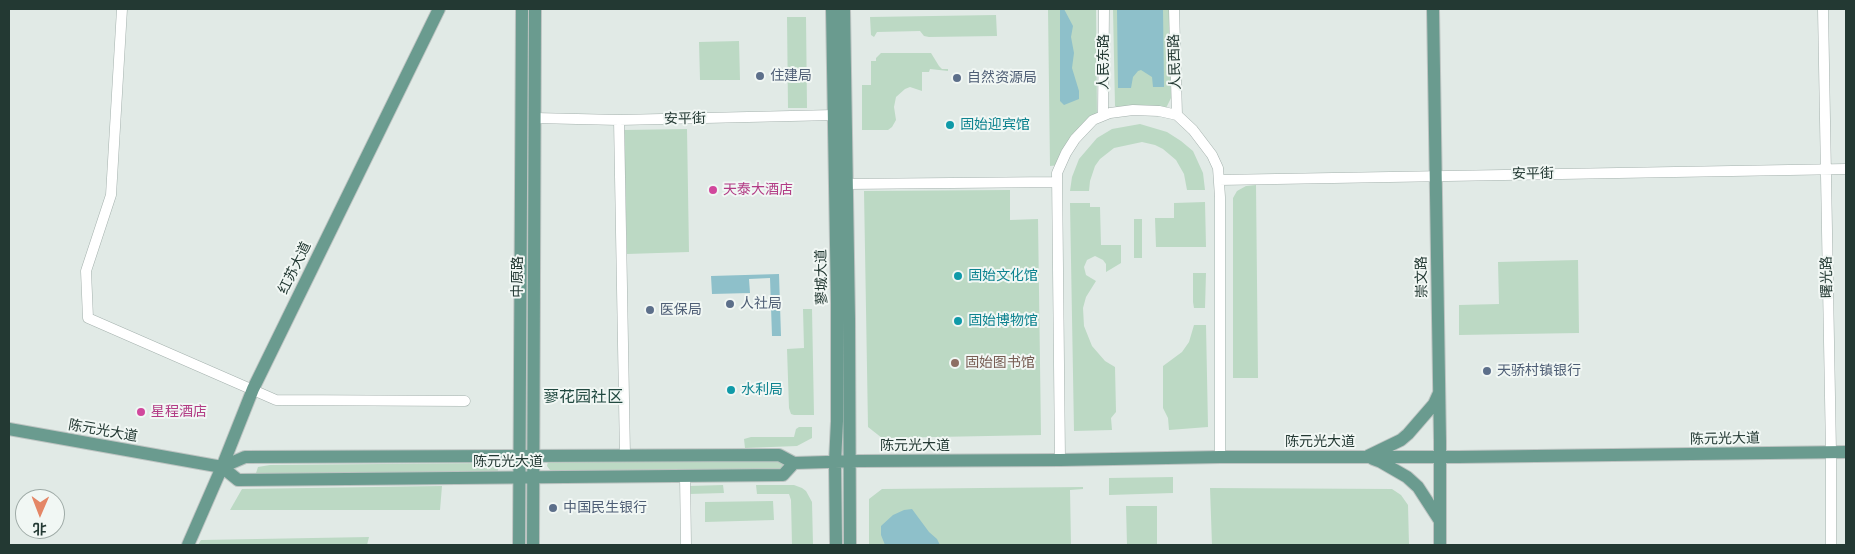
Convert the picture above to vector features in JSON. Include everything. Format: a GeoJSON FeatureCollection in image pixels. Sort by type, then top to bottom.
{"type":"FeatureCollection","features":[{"type":"Feature","properties":{"kind":"main road","name":"红苏大道"},"geometry":{"type":"LineString","coordinates":[[188,545],[253,389],[439,9]]}},
{"type":"Feature","properties":{"kind":"main road","name":"中原路"},"geometry":{"type":"LineString","coordinates":[[522,9],[527,455],[534,477],[533,545]]}},
{"type":"Feature","properties":{"kind":"main road","name":"中原路"},"geometry":{"type":"LineString","coordinates":[[519,545],[520,476],[527,455],[535,118],[535,9]]}},
{"type":"Feature","properties":{"kind":"main road","name":"蓼城大道"},"geometry":{"type":"LineString","coordinates":[[832,9],[837,303],[836,545]]}},
{"type":"Feature","properties":{"kind":"main road","name":"蓼城大道"},"geometry":{"type":"LineString","coordinates":[[844,9],[849,319],[848,461],[850,545]]}},
{"type":"Feature","properties":{"kind":"main road","name":"崇文路"},"geometry":{"type":"LineString","coordinates":[[1433,9],[1440,545]]}},
{"type":"Feature","properties":{"kind":"main road"},"geometry":{"type":"LineString","coordinates":[[1366,457],[1401,440],[1408,434],[1434,404],[1439,393]]}},
{"type":"Feature","properties":{"kind":"main road","name":"陈元光大道"},"geometry":{"type":"LineString","coordinates":[[9,429],[222,467],[238,480],[782,475],[794,463]]}},
{"type":"Feature","properties":{"kind":"main road","name":"陈元光大道"},"geometry":{"type":"LineString","coordinates":[[222,467],[245,457],[779,455],[794,463],[1220,457],[1440,457],[1846,452]]}},
{"type":"Feature","properties":{"kind":"main road"},"geometry":{"type":"LineString","coordinates":[[1366,457],[1382,462],[1407,477],[1418,487],[1440,521]]}},
{"type":"Feature","properties":{"kind":"street"},"geometry":{"type":"LineString","coordinates":[[122,9],[111,195],[86,271],[88,318],[276,400],[465,401]]}},
{"type":"Feature","properties":{"kind":"street","name":"人民东路"},"geometry":{"type":"LineString","coordinates":[[1103,115],[1104,9]]}},
{"type":"Feature","properties":{"kind":"street","name":"人民西路"},"geometry":{"type":"LineString","coordinates":[[1174,9],[1177,115]]}},
{"type":"Feature","properties":{"kind":"street","name":"曙光路"},"geometry":{"type":"LineString","coordinates":[[1823,9],[1831,545]]}},
{"type":"Feature","properties":{"kind":"street"},"geometry":{"type":"LineString","coordinates":[[1060,460],[1056,182],[1060,165],[1075,139],[1093,120],[1103,115],[1133,110],[1159,110],[1177,115],[1193,130],[1212,154],[1218,168],[1220,457]]}},
{"type":"Feature","properties":{"kind":"street","name":"安平街"},"geometry":{"type":"LineString","coordinates":[[535,118],[619,120],[834,115]]}},
{"type":"Feature","properties":{"kind":"street"},"geometry":{"type":"LineString","coordinates":[[619,120],[626,456]]}},
{"type":"Feature","properties":{"kind":"street","name":"安平街"},"geometry":{"type":"LineString","coordinates":[[1219,180],[1846,169]]}},
{"type":"Feature","properties":{"kind":"street"},"geometry":{"type":"LineString","coordinates":[[847,184],[1056,182]]}},
{"type":"Feature","properties":{"kind":"street"},"geometry":{"type":"LineString","coordinates":[[685,476],[686,545]]}},
{"type":"Feature","properties":{"kind":"green space"},"geometry":{"type":"Polygon","coordinates":[[[1048,9],[1096,9],[1097,119],[1060,165],[1050,166],[1048,9]]]}},
{"type":"Feature","properties":{"kind":"green space"},"geometry":{"type":"Polygon","coordinates":[[[1113,9],[1169,9],[1171,98],[1166,108],[1118,108],[1115,106],[1113,9]]]}},
{"type":"Feature","properties":{"kind":"green space"},"geometry":{"type":"Polygon","coordinates":[[[996,15],[997,36],[929,37],[924,36],[920,31],[877,32],[874,37],[871,35],[870,17],[996,15]]]}},
{"type":"Feature","properties":{"kind":"green space"},"geometry":{"type":"Polygon","coordinates":[[[787,17],[806,17],[807,108],[788,108],[787,17]]]}},
{"type":"Feature","properties":{"kind":"green space"},"geometry":{"type":"Polygon","coordinates":[[[739,41],[740,80],[700,80],[699,42],[739,41]]]}},
{"type":"Feature","properties":{"kind":"green space"},"geometry":{"type":"Polygon","coordinates":[[[881,53],[931,53],[939,66],[942,69],[948,69],[948,71],[930,69],[929,72],[922,72],[922,91],[910,87],[896,97],[894,107],[896,120],[888,130],[862,130],[862,85],[871,85],[871,61],[876,61],[876,58],[881,53]]]}},
{"type":"Feature","properties":{"kind":"green space"},"geometry":{"type":"Polygon","coordinates":[[[1140,124],[1167,132],[1193,151],[1203,173],[1205,190],[1187,190],[1184,174],[1176,160],[1163,149],[1142,142],[1114,148],[1100,159],[1095,166],[1089,191],[1070,191],[1072,177],[1079,159],[1097,138],[1112,129],[1140,124]]]}},
{"type":"Feature","properties":{"kind":"green space"},"geometry":{"type":"Polygon","coordinates":[[[687,129],[689,252],[627,254],[624,130],[687,129]]]}},
{"type":"Feature","properties":{"kind":"green space"},"geometry":{"type":"Polygon","coordinates":[[[1256,185],[1258,378],[1233,378],[1233,198],[1237,191],[1246,186],[1256,185]]]}},
{"type":"Feature","properties":{"kind":"green space"},"geometry":{"type":"Polygon","coordinates":[[[1010,190],[1010,220],[1038,219],[1041,435],[882,438],[868,427],[864,191],[1010,190]]]}},
{"type":"Feature","properties":{"kind":"green space"},"geometry":{"type":"Polygon","coordinates":[[[1205,202],[1206,247],[1156,247],[1155,218],[1174,218],[1174,203],[1205,202]]]}},
{"type":"Feature","properties":{"kind":"green space"},"geometry":{"type":"Polygon","coordinates":[[[1070,203],[1090,203],[1090,207],[1100,207],[1101,245],[1121,245],[1121,263],[1106,272],[1106,264],[1095,256],[1087,260],[1084,267],[1086,275],[1096,281],[1086,297],[1083,308],[1084,326],[1092,346],[1105,361],[1115,367],[1116,412],[1111,418],[1112,430],[1074,431],[1070,203]]]}},
{"type":"Feature","properties":{"kind":"green space"},"geometry":{"type":"Polygon","coordinates":[[[1134,219],[1142,219],[1142,258],[1134,258],[1134,219]]]}},
{"type":"Feature","properties":{"kind":"green space"},"geometry":{"type":"Polygon","coordinates":[[[1578,260],[1579,333],[1459,335],[1459,305],[1499,304],[1498,262],[1578,260]]]}},
{"type":"Feature","properties":{"kind":"green space"},"geometry":{"type":"Polygon","coordinates":[[[1193,273],[1206,273],[1205,308],[1194,308],[1193,273]]]}},
{"type":"Feature","properties":{"kind":"green space"},"geometry":{"type":"Polygon","coordinates":[[[803,309],[812,309],[814,415],[794,415],[791,414],[789,408],[787,349],[804,348],[803,309]]]}},
{"type":"Feature","properties":{"kind":"green space"},"geometry":{"type":"Polygon","coordinates":[[[1194,325],[1206,325],[1208,427],[1169,430],[1168,418],[1163,408],[1163,366],[1182,352],[1189,342],[1194,325]]]}},
{"type":"Feature","properties":{"kind":"green space"},"geometry":{"type":"Polygon","coordinates":[[[799,427],[812,427],[812,438],[797,446],[745,448],[744,439],[751,437],[794,437],[796,429],[799,427]]]}},
{"type":"Feature","properties":{"kind":"green space"},"geometry":{"type":"Polygon","coordinates":[[[778,459],[784,464],[784,467],[779,470],[556,471],[550,470],[547,466],[548,461],[778,459]]]}},
{"type":"Feature","properties":{"kind":"green space"},"geometry":{"type":"Polygon","coordinates":[[[495,463],[499,467],[497,473],[257,476],[256,473],[258,467],[270,465],[495,463]]]}},
{"type":"Feature","properties":{"kind":"green space"},"geometry":{"type":"Polygon","coordinates":[[[1173,477],[1173,493],[1109,495],[1109,478],[1173,477]]]}},
{"type":"Feature","properties":{"kind":"green space"},"geometry":{"type":"Polygon","coordinates":[[[723,485],[724,493],[689,494],[689,486],[723,485]]]}},
{"type":"Feature","properties":{"kind":"green space"},"geometry":{"type":"Polygon","coordinates":[[[756,485],[794,485],[806,491],[812,502],[813,545],[792,545],[791,500],[789,494],[757,494],[756,485]]]}},
{"type":"Feature","properties":{"kind":"green space"},"geometry":{"type":"Polygon","coordinates":[[[442,486],[440,510],[230,510],[242,489],[442,486]]]}},
{"type":"Feature","properties":{"kind":"green space"},"geometry":{"type":"Polygon","coordinates":[[[1083,487],[1083,489],[1070,490],[1071,545],[869,545],[869,499],[882,489],[1083,487]]]}},
{"type":"Feature","properties":{"kind":"green space"},"geometry":{"type":"Polygon","coordinates":[[[1210,488],[1392,489],[1401,495],[1408,505],[1409,545],[1212,545],[1210,488]]]}},
{"type":"Feature","properties":{"kind":"green space"},"geometry":{"type":"Polygon","coordinates":[[[773,501],[774,520],[705,522],[705,502],[773,501]]]}},
{"type":"Feature","properties":{"kind":"green space"},"geometry":{"type":"Polygon","coordinates":[[[1126,506],[1157,506],[1157,545],[1127,545],[1126,506]]]}},
{"type":"Feature","properties":{"kind":"green space"},"geometry":{"type":"Polygon","coordinates":[[[369,537],[367,545],[198,545],[201,540],[369,537]]]}},
{"type":"Feature","properties":{"kind":"water"},"geometry":{"type":"Polygon","coordinates":[[[1060,9],[1064,9],[1073,26],[1071,37],[1074,53],[1072,68],[1079,91],[1079,99],[1064,105],[1060,101],[1060,9]]]}},
{"type":"Feature","properties":{"kind":"water"},"geometry":{"type":"Polygon","coordinates":[[[1117,9],[1163,9],[1164,87],[1153,87],[1152,77],[1141,70],[1133,77],[1131,88],[1118,88],[1117,9]]]}},
{"type":"Feature","properties":{"kind":"water"},"geometry":{"type":"Polygon","coordinates":[[[779,274],[781,336],[772,336],[770,278],[749,279],[750,293],[712,294],[711,276],[779,274]]]}},
{"type":"Feature","properties":{"kind":"water"},"geometry":{"type":"Polygon","coordinates":[[[912,509],[940,545],[885,545],[881,535],[881,526],[893,515],[912,509]]]}},
{"type":"Feature","properties":{"kind":"place","name":"住建局"},"geometry":{"type":"Point","coordinates":[760,76]}},
{"type":"Feature","properties":{"kind":"place","name":"自然资源局"},"geometry":{"type":"Point","coordinates":[957,78]}},
{"type":"Feature","properties":{"kind":"place","name":"固始迎宾馆"},"geometry":{"type":"Point","coordinates":[950,125]}},
{"type":"Feature","properties":{"kind":"place","name":"天泰大酒店"},"geometry":{"type":"Point","coordinates":[713,190]}},
{"type":"Feature","properties":{"kind":"place","name":"固始文化馆"},"geometry":{"type":"Point","coordinates":[958,276]}},
{"type":"Feature","properties":{"kind":"place","name":"人社局"},"geometry":{"type":"Point","coordinates":[730,304]}},
{"type":"Feature","properties":{"kind":"place","name":"医保局"},"geometry":{"type":"Point","coordinates":[650,310]}},
{"type":"Feature","properties":{"kind":"place","name":"固始博物馆"},"geometry":{"type":"Point","coordinates":[958,321]}},
{"type":"Feature","properties":{"kind":"place","name":"固始图书馆"},"geometry":{"type":"Point","coordinates":[955,363]}},
{"type":"Feature","properties":{"kind":"place","name":"天骄村镇银行"},"geometry":{"type":"Point","coordinates":[1487,371]}},
{"type":"Feature","properties":{"kind":"place","name":"水利局"},"geometry":{"type":"Point","coordinates":[731,390]}},
{"type":"Feature","properties":{"kind":"place","name":"星程酒店"},"geometry":{"type":"Point","coordinates":[141,412]}},
{"type":"Feature","properties":{"kind":"place","name":"中国民生银行"},"geometry":{"type":"Point","coordinates":[553,508]}},
{"type":"Feature","properties":{"kind":"district","name":"蓼花园社区"},"geometry":{"type":"Point","coordinates":[583,397]}}]}
